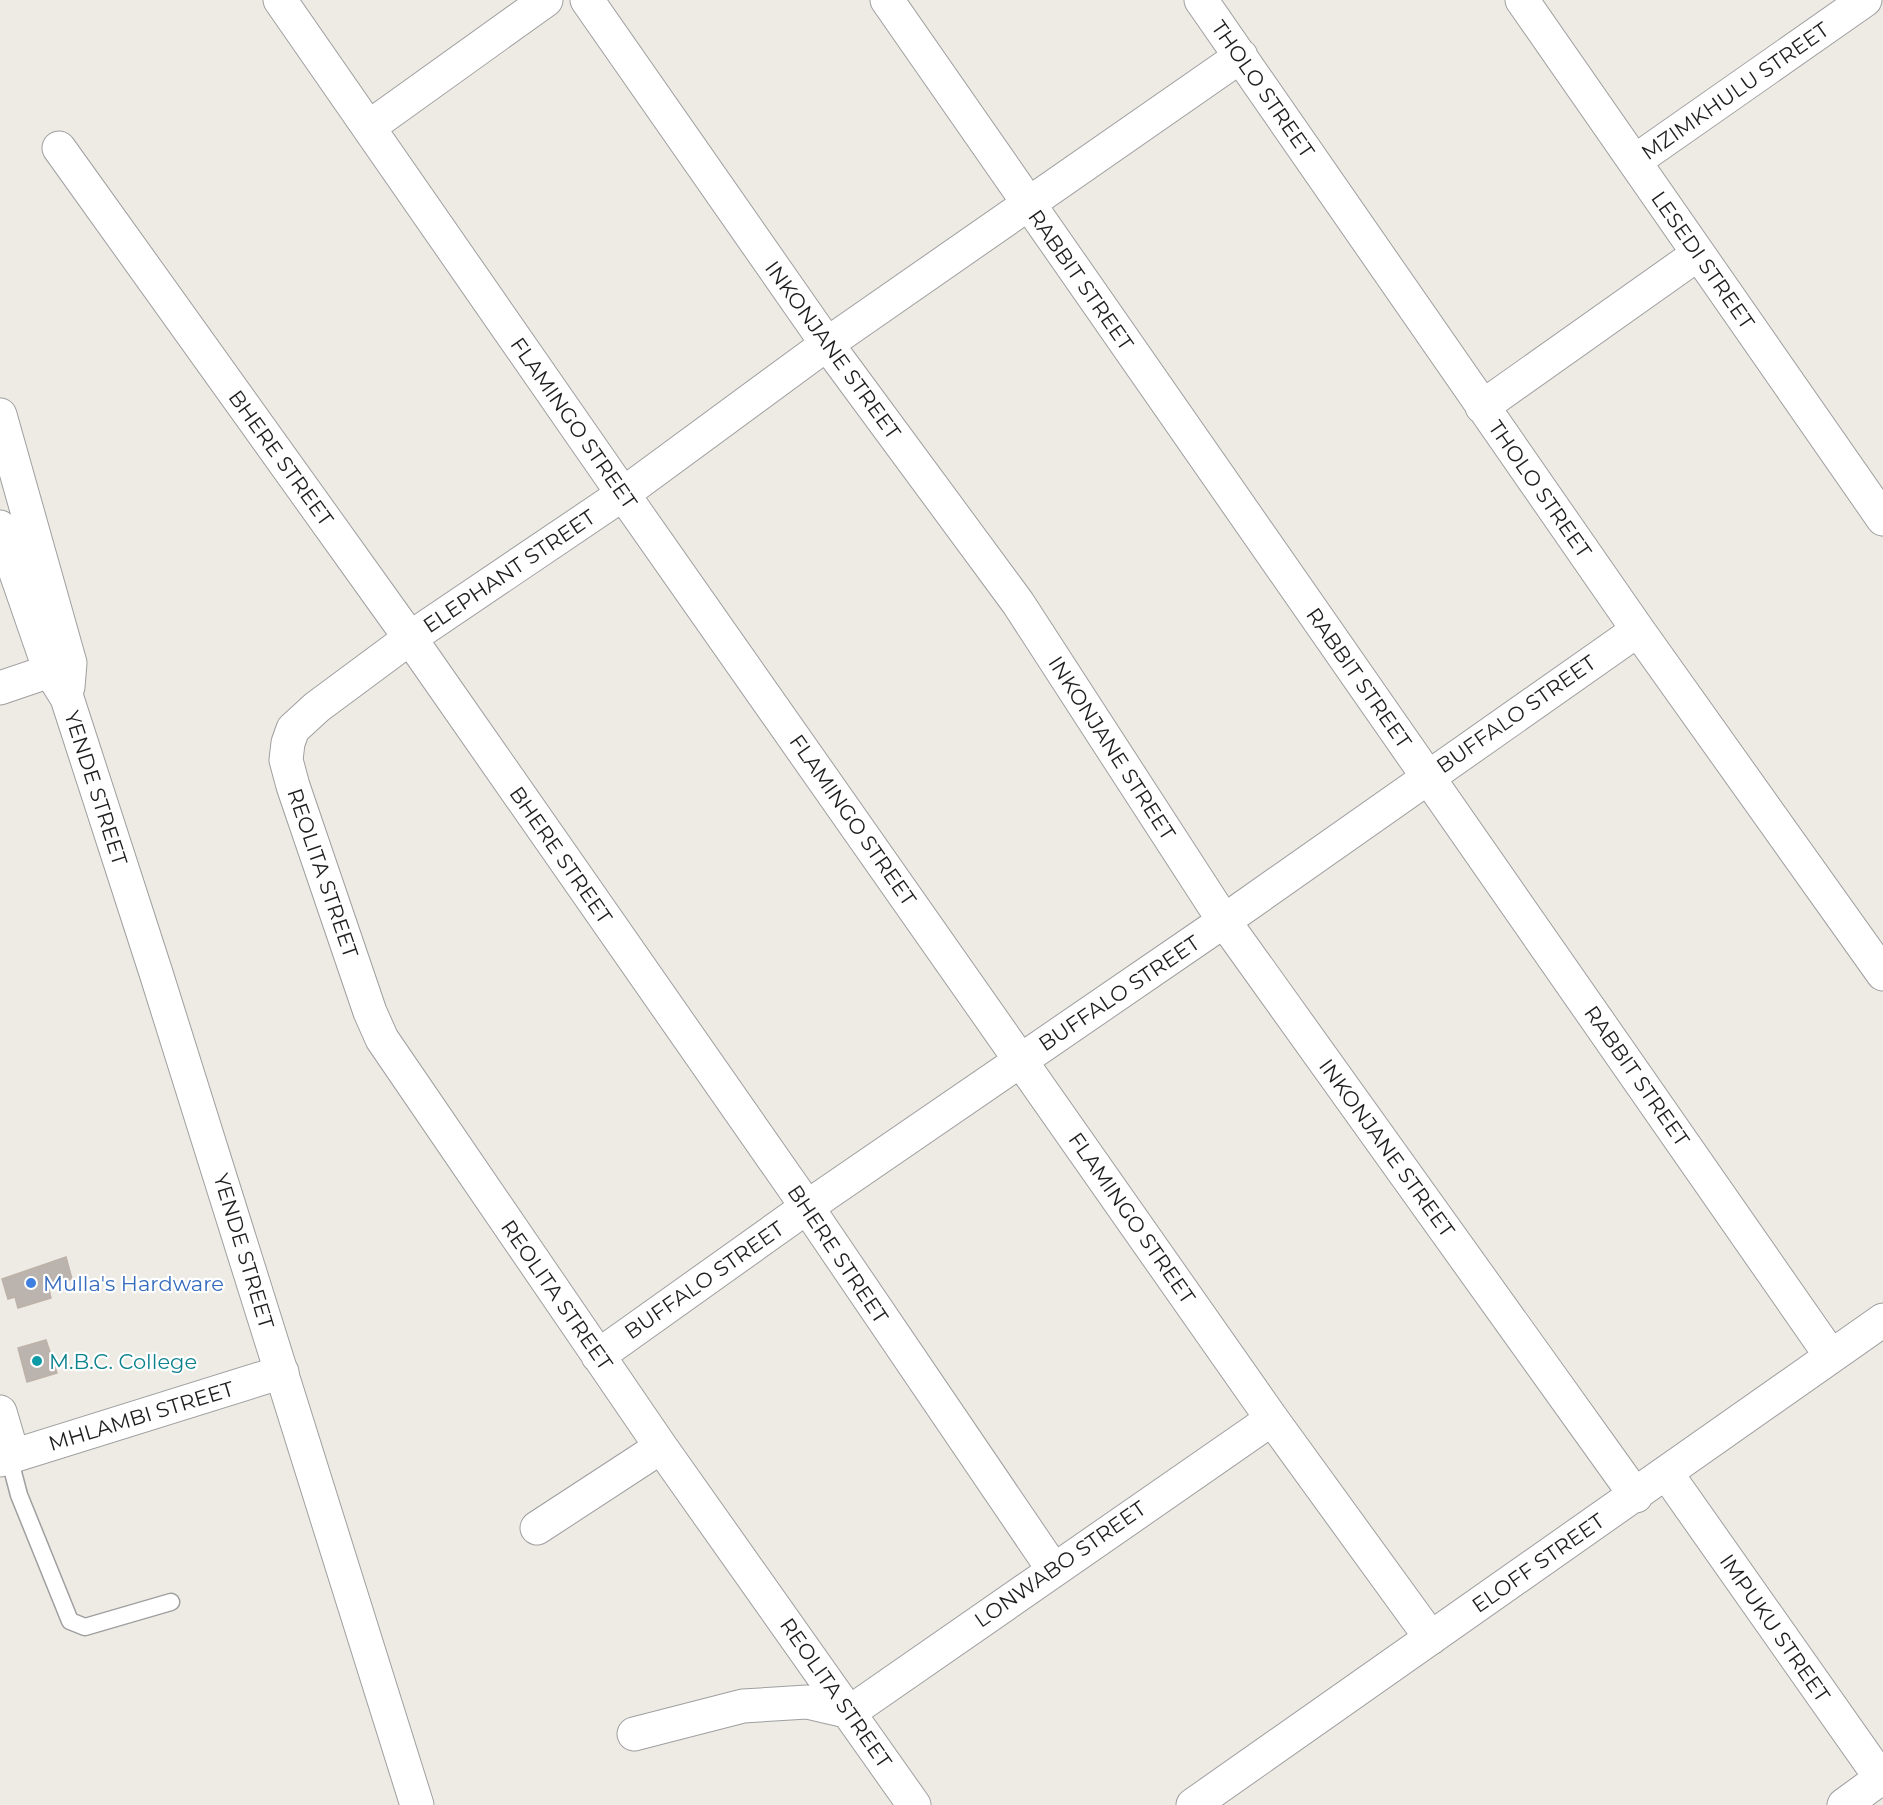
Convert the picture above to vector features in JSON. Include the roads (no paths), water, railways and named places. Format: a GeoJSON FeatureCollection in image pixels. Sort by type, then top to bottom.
{"type":"FeatureCollection","features":[{"type":"Feature","properties":{"kind":"street","name":"FLAMINGO STREET"},"geometry":{"type":"LineString","coordinates":[[280,0],[623,494],[1022,1059],[1272,1419],[1431,1638]]}},
{"type":"Feature","properties":{"kind":"street"},"geometry":{"type":"LineString","coordinates":[[369,127],[546,0]]}},
{"type":"Feature","properties":{"kind":"street","name":"INKONJANE STREET"},"geometry":{"type":"LineString","coordinates":[[587,0],[827,344],[1018,603],[1224,921],[1636,1496]]}},
{"type":"Feature","properties":{"kind":"street","name":"RABBIT STREET"},"geometry":{"type":"LineString","coordinates":[[887,0],[1832,1356]]}},
{"type":"Feature","properties":{"kind":"street","name":"THOLO STREET"},"geometry":{"type":"LineString","coordinates":[[1201,0],[1638,630],[1883,974]]}},
{"type":"Feature","properties":{"kind":"street","name":"LESEDI STREET"},"geometry":{"type":"LineString","coordinates":[[1522,0],[1883,519]]}},
{"type":"Feature","properties":{"kind":"street","name":"MZIMKHULU STREET"},"geometry":{"type":"LineString","coordinates":[[1635,161],[1865,0]]}},
{"type":"Feature","properties":{"kind":"street","name":"ELEPHANT STREET"},"geometry":{"type":"LineString","coordinates":[[288,743],[293,729],[317,707],[410,638],[623,494],[827,344],[1029,206],[1241,56]]}},
{"type":"Feature","properties":{"kind":"street","name":"BHERE STREET"},"geometry":{"type":"LineString","coordinates":[[60,148],[410,638],[807,1208],[1053,1569]]}},
{"type":"Feature","properties":{"kind":"street"},"geometry":{"type":"LineString","coordinates":[[1482,407],[1698,254]]}},
{"type":"Feature","properties":{"kind":"street","name":"YENDE STREET"},"geometry":{"type":"LineString","coordinates":[[0,415],[70,663],[59,684]]}},
{"type":"Feature","properties":{"kind":"street","name":"YENDE STREET"},"geometry":{"type":"LineString","coordinates":[[0,527],[59,684],[282,1372],[417,1805]]}},
{"type":"Feature","properties":{"kind":"street","name":"BUFFALO STREET"},"geometry":{"type":"LineString","coordinates":[[598,1356],[1638,630]]}},
{"type":"Feature","properties":{"kind":"street"},"geometry":{"type":"LineString","coordinates":[[0,688],[59,684]]}},
{"type":"Feature","properties":{"kind":"street","name":"REOLITA STREET"},"geometry":{"type":"LineString","coordinates":[[288,743],[286,760],[293,786],[370,1012],[382,1039],[661,1447],[914,1805]]}},
{"type":"Feature","properties":{"kind":"street","name":"ELOFF STREET"},"geometry":{"type":"LineString","coordinates":[[1193,1805],[1636,1496],[1883,1320]]}},
{"type":"Feature","properties":{"kind":"street","name":"MHLAMBI STREET"},"geometry":{"type":"LineString","coordinates":[[7,1457],[282,1372]]}},
{"type":"Feature","properties":{"kind":"street"},"geometry":{"type":"LineString","coordinates":[[0,1412],[7,1457]]}},
{"type":"Feature","properties":{"kind":"street","name":"LONWABO STREET"},"geometry":{"type":"LineString","coordinates":[[850,1712],[1272,1419]]}},
{"type":"Feature","properties":{"kind":"street"},"geometry":{"type":"LineString","coordinates":[[537,1528],[661,1447]]}},
{"type":"Feature","properties":{"kind":"street","name":"IMPUKU STREET"},"geometry":{"type":"LineString","coordinates":[[1667,1474],[1882,1780]]}},
{"type":"Feature","properties":{"kind":"street"},"geometry":{"type":"LineString","coordinates":[[634,1734],[743,1706],[807,1702],[850,1712]]}},
{"type":"Feature","properties":{"kind":"street"},"geometry":{"type":"LineString","coordinates":[[1844,1805],[1882,1780]]}},
{"type":"Feature","properties":{"kind":"lane"},"geometry":{"type":"LineString","coordinates":[[7,1457],[19,1495],[69,1621],[85,1627],[171,1602]]}},
{"type":"Feature","properties":{"kind":"place","name":"Mulla's Hardware"},"geometry":{"type":"Point","coordinates":[31,1283]}},
{"type":"Feature","properties":{"kind":"place","name":"M.B.C. College"},"geometry":{"type":"Point","coordinates":[37,1361]}}]}
